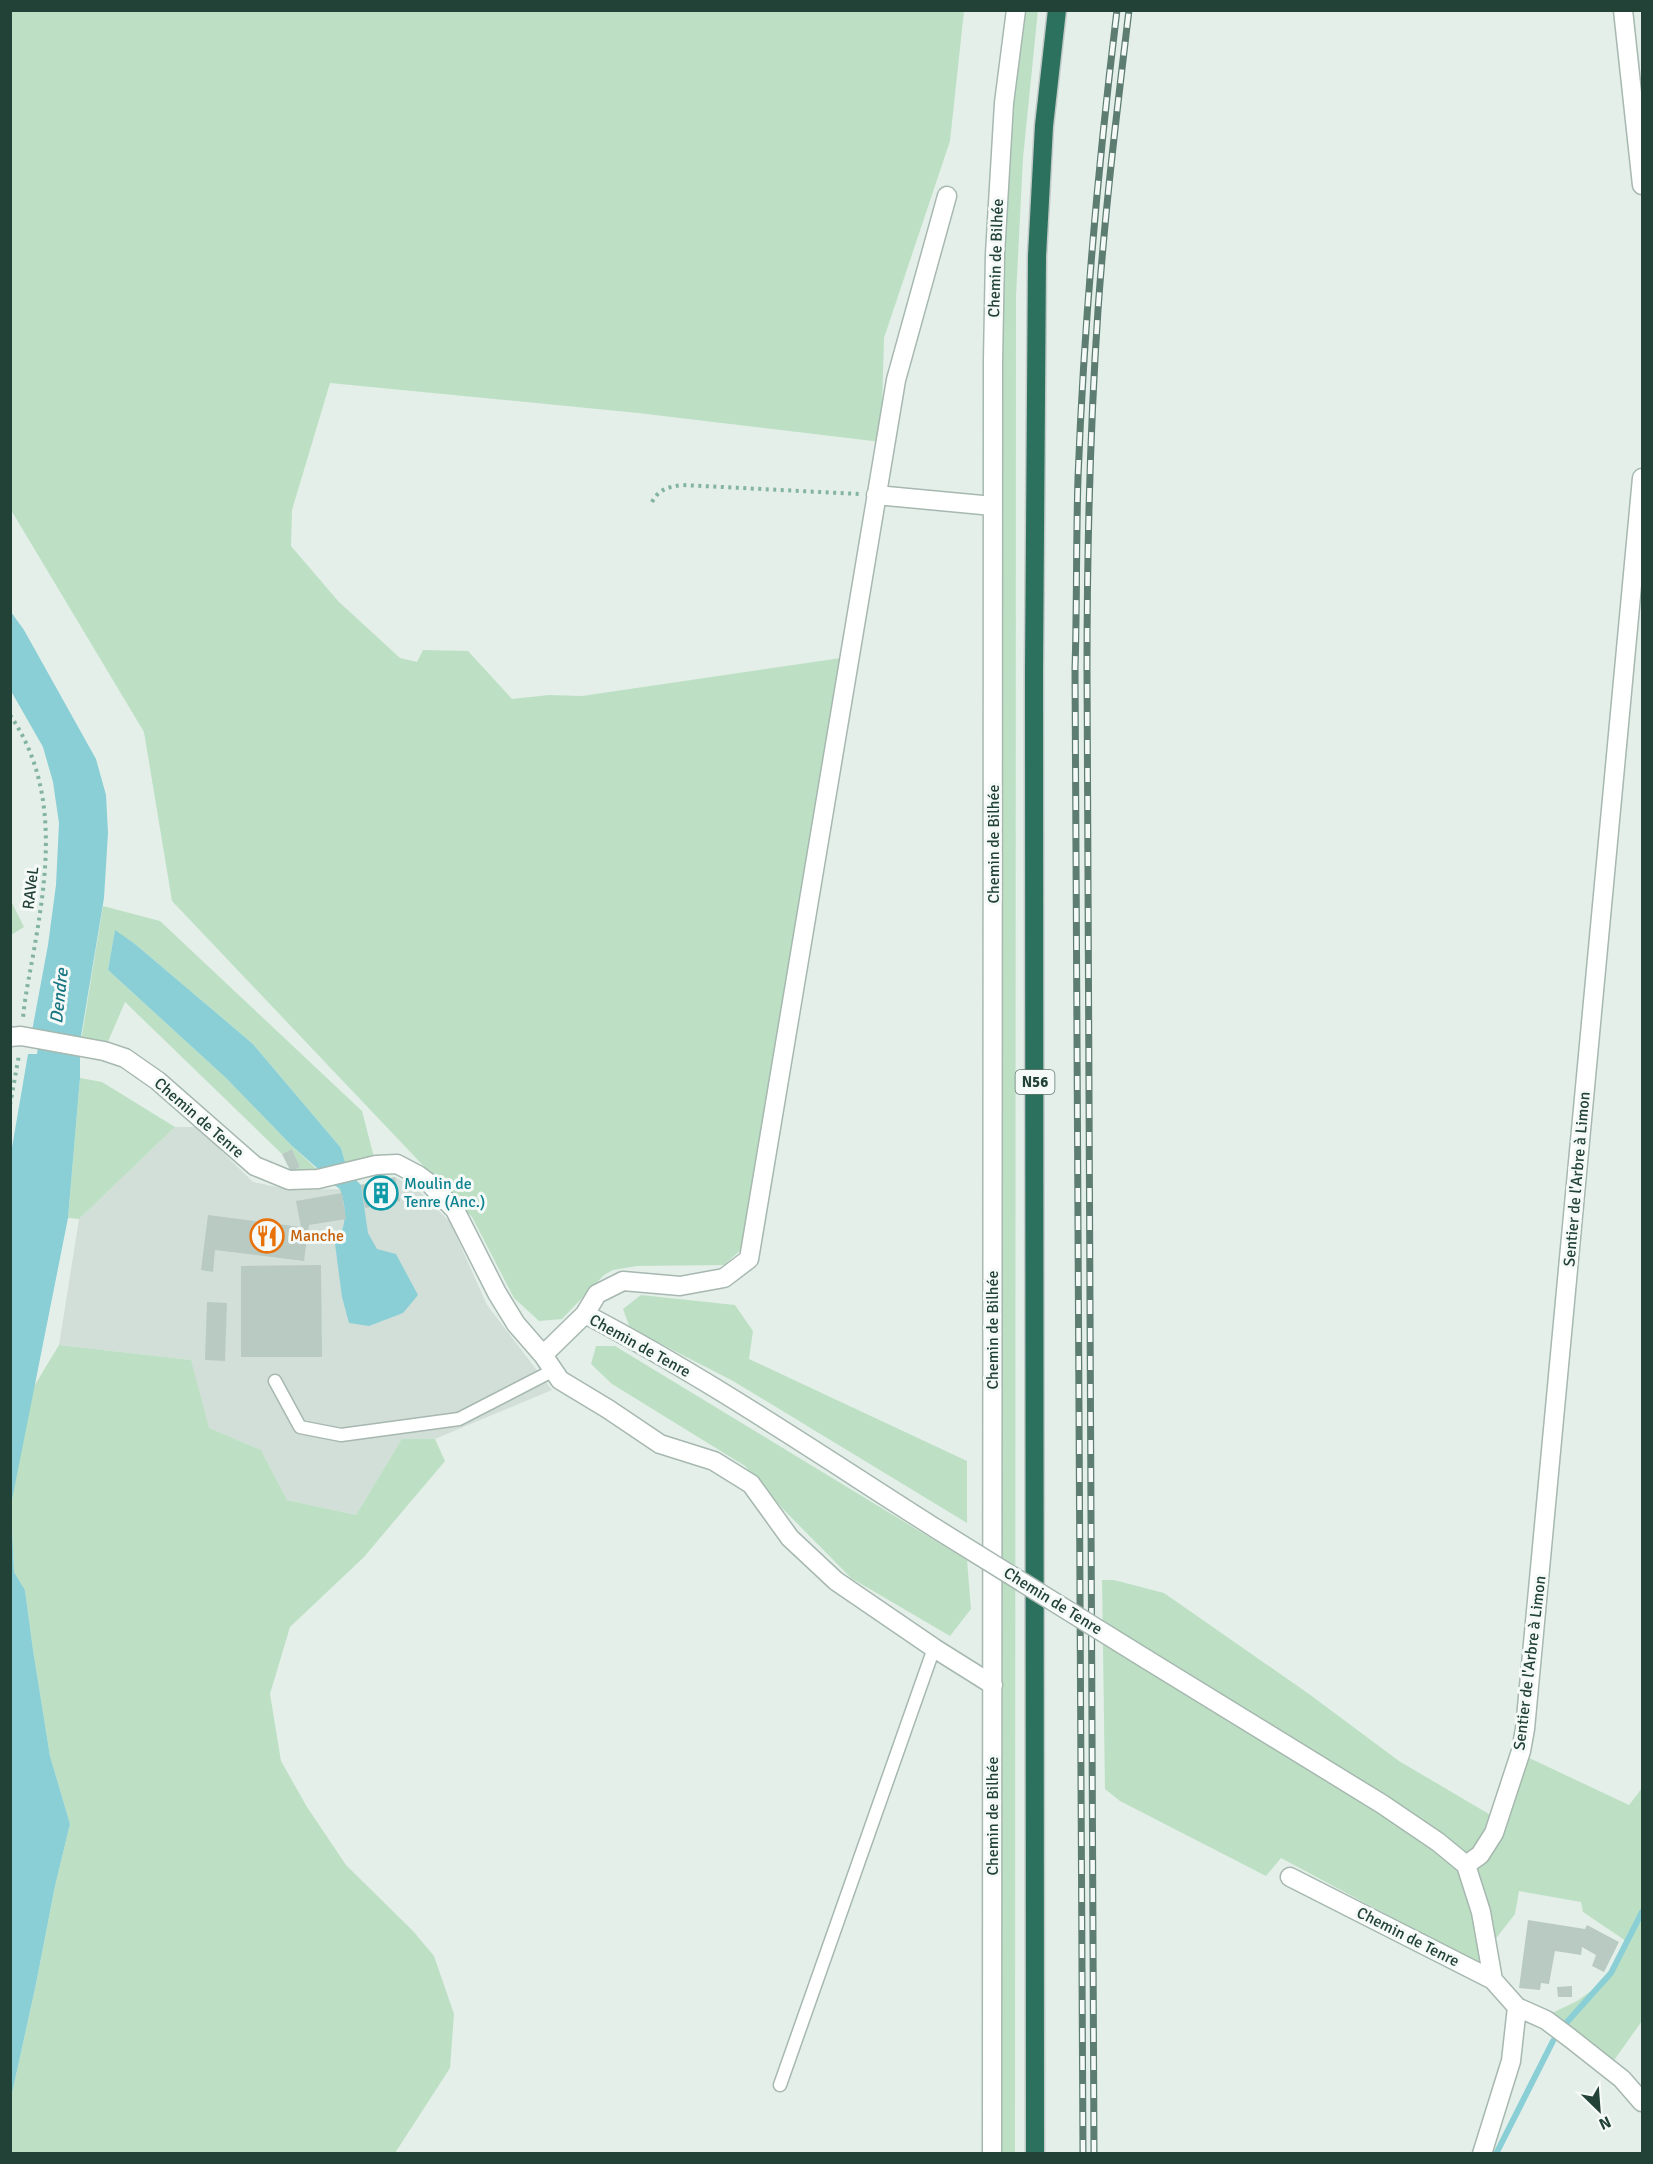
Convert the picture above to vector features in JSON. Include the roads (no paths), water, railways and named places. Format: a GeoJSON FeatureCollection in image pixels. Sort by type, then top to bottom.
{"type":"FeatureCollection","features":[{"type":"Feature","properties":{"kind":"highway","name":"N56"},"geometry":{"type":"LineString","coordinates":[[1035,2154],[1036,256],[1044,126],[1057,10]]}},
{"type":"Feature","properties":{"kind":"street","name":"Chemin de Bilhée"},"geometry":{"type":"LineString","coordinates":[[992,2154],[995,254],[1004,103],[1016,10]]}},
{"type":"Feature","properties":{"kind":"street"},"geometry":{"type":"LineString","coordinates":[[1623,10],[1642,186]]}},
{"type":"Feature","properties":{"kind":"street"},"geometry":{"type":"LineString","coordinates":[[585,1314],[597,1294],[623,1281],[680,1286],[724,1278],[749,1259],[896,380],[947,196]]}},
{"type":"Feature","properties":{"kind":"street","name":"Sentier de l'Arbre à Limon"},"geometry":{"type":"LineString","coordinates":[[1466,1865],[1479,1855],[1494,1833],[1526,1729],[1642,478]]}},
{"type":"Feature","properties":{"kind":"street"},"geometry":{"type":"LineString","coordinates":[[876,495],[993,506]]}},
{"type":"Feature","properties":{"kind":"street","name":"Chemin de Tenre"},"geometry":{"type":"LineString","coordinates":[[21,1037],[104,1051],[125,1058],[165,1087],[255,1166],[289,1180],[318,1179],[376,1165],[397,1164],[430,1184],[455,1210],[497,1293],[516,1324],[549,1362],[560,1380],[660,1444],[714,1461],[751,1485],[790,1538],[836,1581],[993,1685]]}},
{"type":"Feature","properties":{"kind":"street","name":"Chemin de Tenre"},"geometry":{"type":"LineString","coordinates":[[549,1362],[585,1314],[627,1336],[1382,1804],[1438,1842],[1466,1865]]}},
{"type":"Feature","properties":{"kind":"street"},"geometry":{"type":"LineString","coordinates":[[1466,1865],[1483,1922],[1493,1980]]}},
{"type":"Feature","properties":{"kind":"street","name":"Chemin de Tenre"},"geometry":{"type":"LineString","coordinates":[[1290,1877],[1493,1980],[1517,2007],[1546,2020],[1562,2032],[1622,2079],[1642,2102]]}},
{"type":"Feature","properties":{"kind":"street"},"geometry":{"type":"LineString","coordinates":[[1482,2154],[1512,2061],[1517,2007]]}},
{"type":"Feature","properties":{"kind":"lane"},"geometry":{"type":"LineString","coordinates":[[275,1381],[300,1427],[341,1435],[459,1419],[549,1362]]}},
{"type":"Feature","properties":{"kind":"lane"},"geometry":{"type":"LineString","coordinates":[[780,2085],[934,1648]]}},
{"type":"Feature","properties":{"kind":"water","name":"Dendre"},"geometry":{"type":"Polygon","coordinates":[[[11,612],[24,630],[96,759],[106,795],[108,833],[104,898],[80,1042],[80,1078],[68,1218],[11,1505],[14,1572],[25,1590],[50,1756],[70,1824],[11,2098],[10,1159],[28,1054],[37,1054],[40,1033],[32,1031],[48,945],[56,885],[59,823],[53,782],[43,747],[11,691],[11,612]]]}},
{"type":"Feature","properties":{"kind":"water"},"geometry":{"type":"Polygon","coordinates":[[[115,930],[135,944],[253,1044],[341,1148],[348,1172],[361,1185],[368,1233],[377,1249],[396,1254],[418,1295],[403,1313],[369,1326],[349,1323],[342,1297],[335,1244],[342,1231],[345,1218],[340,1189],[324,1178],[317,1168],[291,1145],[226,1078],[108,970],[115,930]]]}},
{"type":"Feature","properties":{"kind":"waterway"},"geometry":{"type":"LineString","coordinates":[[1567,2022],[1611,1973],[1642,1912]]}},
{"type":"Feature","properties":{"kind":"waterway"},"geometry":{"type":"LineString","coordinates":[[1496,2154],[1553,2041]]}},
{"type":"Feature","properties":{"kind":"railway"},"geometry":{"type":"LineString","coordinates":[[1083,2154],[1075,669],[1077,526],[1088,302],[1117,10]]}},
{"type":"Feature","properties":{"kind":"railway"},"geometry":{"type":"LineString","coordinates":[[1094,2154],[1088,579],[1091,444],[1098,310],[1129,10]]}},
{"type":"Feature","properties":{"kind":"place","name":"Moulin de Tenre (Anc.)"},"geometry":{"type":"Point","coordinates":[381,1193]}},
{"type":"Feature","properties":{"kind":"place","name":"Manche"},"geometry":{"type":"Point","coordinates":[267,1236]}}]}
